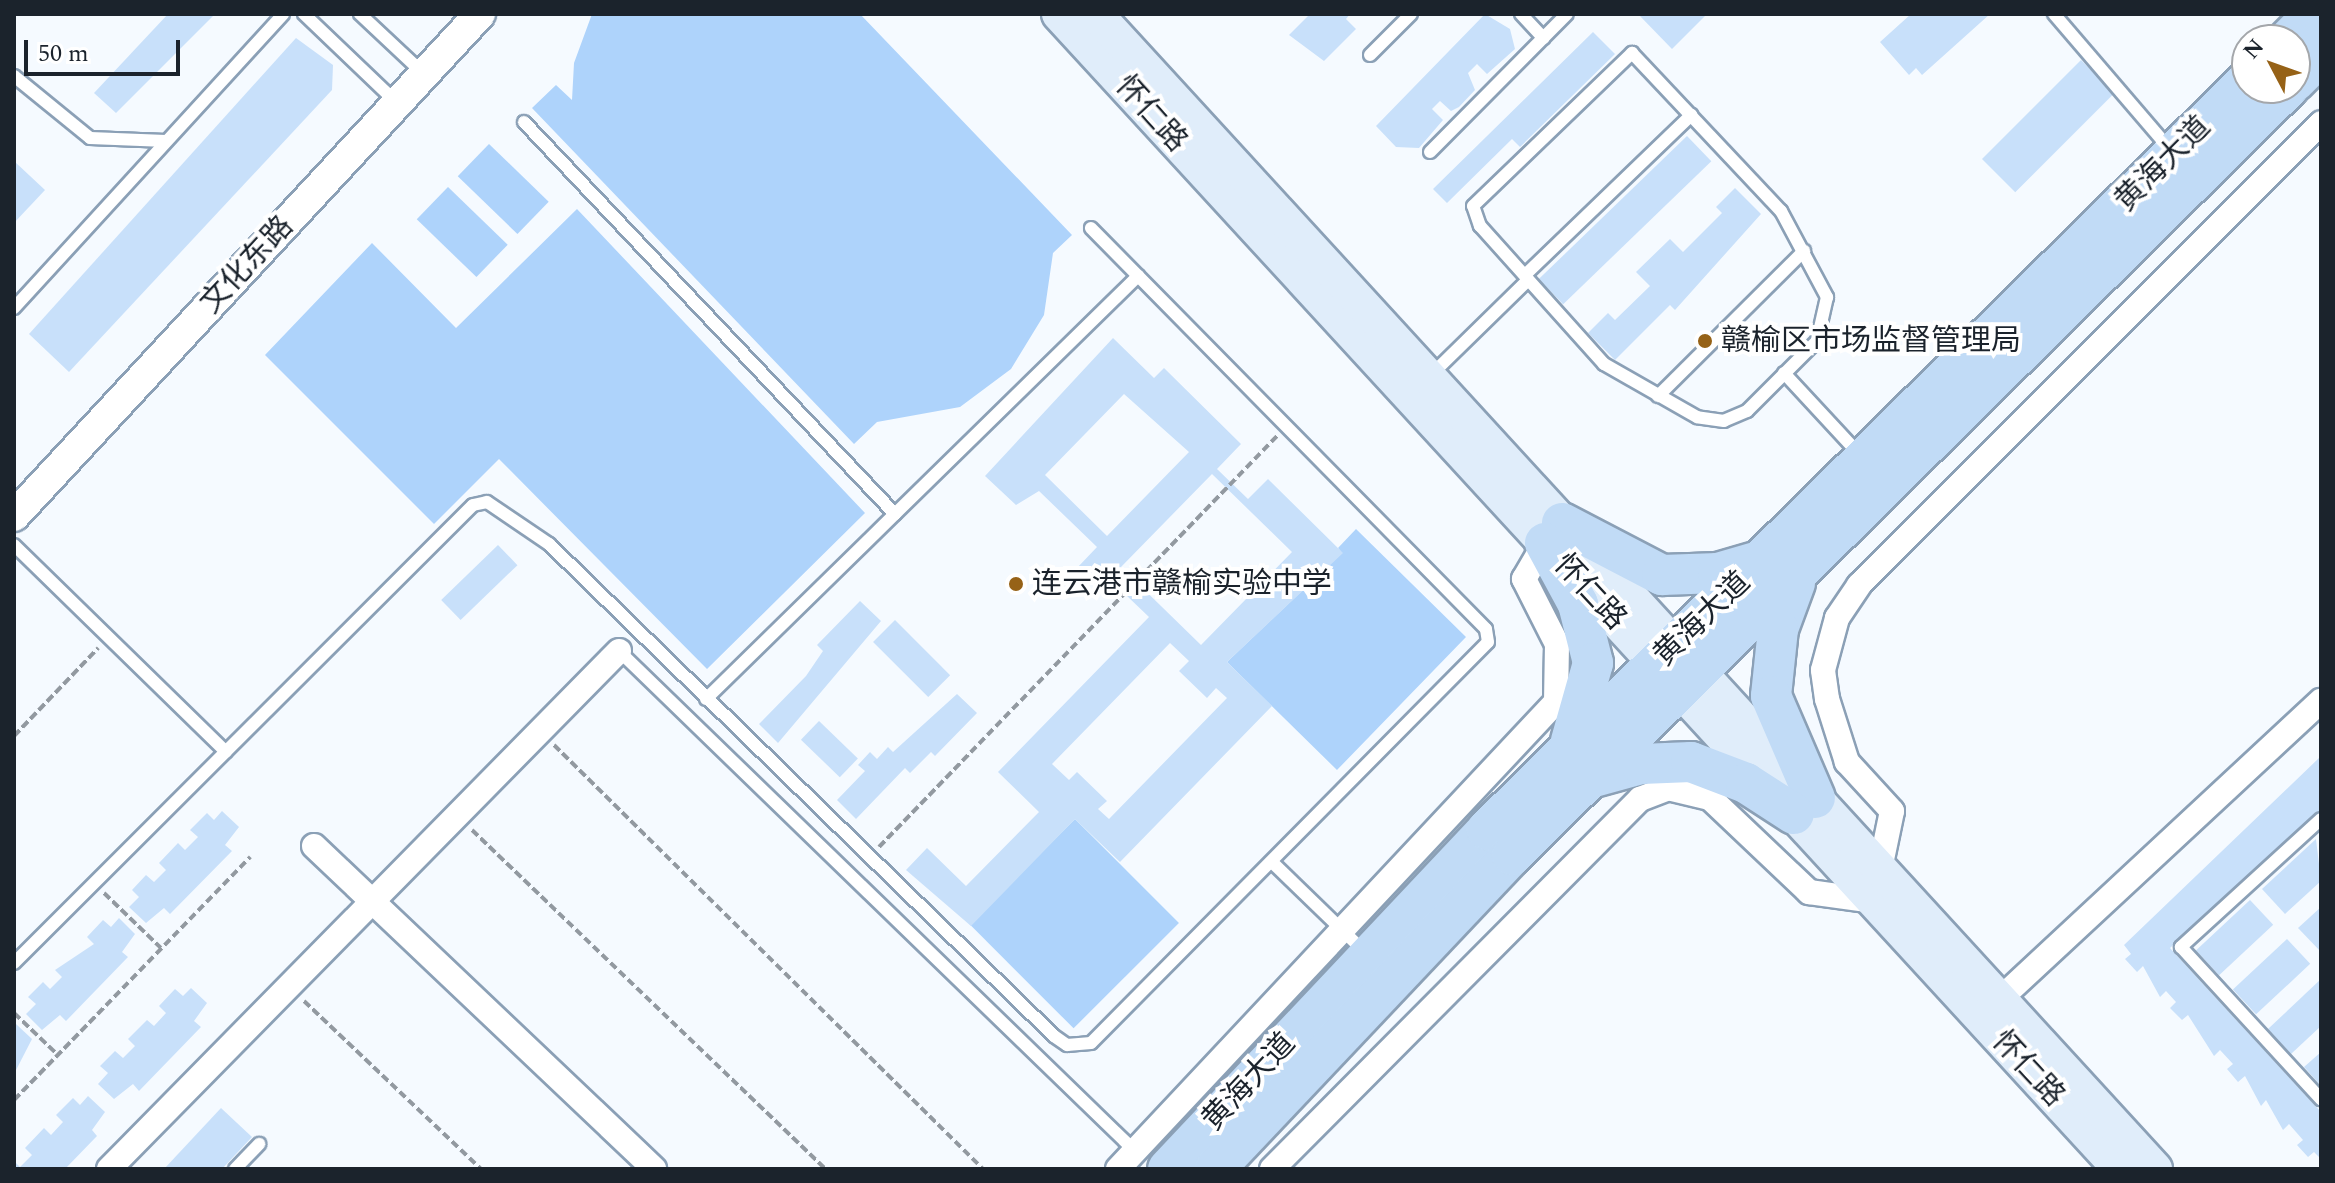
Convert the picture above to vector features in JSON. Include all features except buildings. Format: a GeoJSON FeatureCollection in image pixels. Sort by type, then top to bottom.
{"type":"FeatureCollection","features":[{"type":"Feature","properties":{"kind":"main road","name":"怀仁路"},"geometry":{"type":"LineString","coordinates":[[1059,14],[1554,533],[1877,885],[2120,1169]]}},
{"type":"Feature","properties":{"kind":"main road","name":"怀仁路"},"geometry":{"type":"LineString","coordinates":[[1101,16],[1429,378],[1554,533]]}},
{"type":"Feature","properties":{"kind":"main road","name":"黄海大道"},"geometry":{"type":"LineString","coordinates":[[1677,668],[1763,559],[2231,97]]}},
{"type":"Feature","properties":{"kind":"main road","name":"黄海大道"},"geometry":{"type":"LineString","coordinates":[[1215,1169],[1579,765],[1677,668],[1801,570],[2272,104]]}},
{"type":"Feature","properties":{"kind":"main road"},"geometry":{"type":"LineString","coordinates":[[1554,533],[1662,575],[1718,573],[1763,559]]}},
{"type":"Feature","properties":{"kind":"main road"},"geometry":{"type":"LineString","coordinates":[[1554,533],[1578,604],[1593,663],[1579,765],[1691,762],[1804,806]]}},
{"type":"Feature","properties":{"kind":"main road"},"geometry":{"type":"LineString","coordinates":[[1801,570],[1778,629],[1771,696],[1804,806]]}},
{"type":"Feature","properties":{"kind":"main road","name":"黄海大道"},"geometry":{"type":"LineString","coordinates":[[1152,1160],[1356,943],[1579,765]]}},
{"type":"Feature","properties":{"kind":"main road","name":"怀仁路"},"geometry":{"type":"LineString","coordinates":[[1877,885],[2000,999],[2155,1169]]}},
{"type":"Feature","properties":{"kind":"street","name":"文化东路"},"geometry":{"type":"LineString","coordinates":[[14,516],[480,14]]}},
{"type":"Feature","properties":{"kind":"street"},"geometry":{"type":"LineString","coordinates":[[1272,1169],[1640,799],[1668,788],[1710,798],[1809,892],[1877,885],[1892,811],[1847,762],[1827,699],[1823,670],[1837,618],[1859,585],[2321,123]]}},
{"type":"Feature","properties":{"kind":"street"},"geometry":{"type":"LineString","coordinates":[[1356,943],[1556,702],[1557,644],[1524,579],[1554,533]]}},
{"type":"Feature","properties":{"kind":"street"},"geometry":{"type":"LineString","coordinates":[[109,1169],[375,904],[619,651]]}},
{"type":"Feature","properties":{"kind":"street"},"geometry":{"type":"LineString","coordinates":[[2000,999],[2321,701]]}},
{"type":"Feature","properties":{"kind":"street"},"geometry":{"type":"LineString","coordinates":[[314,846],[654,1169]]}},
{"type":"Feature","properties":{"kind":"street"},"geometry":{"type":"LineString","coordinates":[[1118,1169],[1152,1160]]}},
{"type":"Feature","properties":{"kind":"lane"},"geometry":{"type":"LineString","coordinates":[[14,308],[283,14]]}},
{"type":"Feature","properties":{"kind":"lane"},"geometry":{"type":"LineString","coordinates":[[304,14],[397,103]]}},
{"type":"Feature","properties":{"kind":"lane"},"geometry":{"type":"LineString","coordinates":[[360,14],[424,74]]}},
{"type":"Feature","properties":{"kind":"lane"},"geometry":{"type":"LineString","coordinates":[[1370,55],[1411,14]]}},
{"type":"Feature","properties":{"kind":"lane"},"geometry":{"type":"LineString","coordinates":[[1521,14],[1543,38]]}},
{"type":"Feature","properties":{"kind":"lane"},"geometry":{"type":"LineString","coordinates":[[1430,152],[1567,14]]}},
{"type":"Feature","properties":{"kind":"lane"},"geometry":{"type":"LineString","coordinates":[[2054,14],[2174,154]]}},
{"type":"Feature","properties":{"kind":"lane"},"geometry":{"type":"LineString","coordinates":[[1632,53],[1781,211],[1804,251],[1827,297],[1827,316],[1817,341],[1747,411],[1724,421],[1697,417],[1604,364],[1480,226],[1473,206],[1632,53]]}},
{"type":"Feature","properties":{"kind":"lane"},"geometry":{"type":"LineString","coordinates":[[14,76],[90,138],[166,141]]}},
{"type":"Feature","properties":{"kind":"lane"},"geometry":{"type":"LineString","coordinates":[[1429,378],[1691,115]]}},
{"type":"Feature","properties":{"kind":"lane"},"geometry":{"type":"LineString","coordinates":[[524,122],[895,514]]}},
{"type":"Feature","properties":{"kind":"lane"},"geometry":{"type":"LineString","coordinates":[[14,963],[473,505],[487,502],[549,544],[1054,1036],[1084,1046],[1273,863],[1488,642],[1486,629],[1091,228]]}},
{"type":"Feature","properties":{"kind":"lane"},"geometry":{"type":"LineString","coordinates":[[1658,396],[1804,251]]}},
{"type":"Feature","properties":{"kind":"lane"},"geometry":{"type":"LineString","coordinates":[[706,699],[1138,276]]}},
{"type":"Feature","properties":{"kind":"lane"},"geometry":{"type":"LineString","coordinates":[[1784,373],[1864,460]]}},
{"type":"Feature","properties":{"kind":"lane"},"geometry":{"type":"LineString","coordinates":[[14,545],[226,752]]}},
{"type":"Feature","properties":{"kind":"lane"},"geometry":{"type":"LineString","coordinates":[[619,651],[1152,1160]]}},
{"type":"Feature","properties":{"kind":"lane"},"geometry":{"type":"LineString","coordinates":[[2321,819],[2181,947],[2321,1099]]}},
{"type":"Feature","properties":{"kind":"lane"},"geometry":{"type":"LineString","coordinates":[[1273,863],[1356,943]]}},
{"type":"Feature","properties":{"kind":"lane"},"geometry":{"type":"LineString","coordinates":[[235,1169],[259,1144]]}},
{"type":"Feature","properties":{"kind":"path"},"geometry":{"type":"LineString","coordinates":[[869,857],[1286,426]]}},
{"type":"Feature","properties":{"kind":"path"},"geometry":{"type":"LineString","coordinates":[[14,736],[109,637]]}},
{"type":"Feature","properties":{"kind":"path"},"geometry":{"type":"LineString","coordinates":[[541,732],[983,1169]]}},
{"type":"Feature","properties":{"kind":"path"},"geometry":{"type":"LineString","coordinates":[[459,817],[825,1169]]}},
{"type":"Feature","properties":{"kind":"path"},"geometry":{"type":"LineString","coordinates":[[14,1100],[250,857]]}},
{"type":"Feature","properties":{"kind":"path"},"geometry":{"type":"LineString","coordinates":[[94,883],[161,948]]}},
{"type":"Feature","properties":{"kind":"path"},"geometry":{"type":"LineString","coordinates":[[291,988],[481,1169]]}},
{"type":"Feature","properties":{"kind":"path"},"geometry":{"type":"LineString","coordinates":[[14,1013],[58,1055]]}},
{"type":"Feature","properties":{"kind":"shaded area"},"geometry":{"type":"Polygon","coordinates":[[[592,14],[860,14],[1072,235],[1053,253],[1044,315],[1011,369],[960,407],[877,422],[854,444],[532,108],[556,85],[572,100],[574,63],[592,14]]]}},
{"type":"Feature","properties":{"kind":"shaded area"},"geometry":{"type":"Polygon","coordinates":[[[489,144],[549,202],[517,234],[458,176],[489,144]]]}},
{"type":"Feature","properties":{"kind":"shaded area"},"geometry":{"type":"Polygon","coordinates":[[[448,187],[508,245],[476,277],[417,219],[448,187]]]}},
{"type":"Feature","properties":{"kind":"shaded area"},"geometry":{"type":"Polygon","coordinates":[[[577,209],[865,513],[707,669],[499,459],[434,524],[265,355],[372,243],[456,328],[577,209]]]}},
{"type":"Feature","properties":{"kind":"shaded area"},"geometry":{"type":"Polygon","coordinates":[[[1356,529],[1466,637],[1337,770],[1227,662],[1342,553],[1338,548],[1356,529]]]}},
{"type":"Feature","properties":{"kind":"shaded area"},"geometry":{"type":"Polygon","coordinates":[[[1075,819],[1179,923],[1074,1028],[970,924],[1075,819]]]}},
{"type":"Feature","properties":{"kind":"place","name":"赣榆区市场监督管理局"},"geometry":{"type":"Point","coordinates":[1705,341]}},
{"type":"Feature","properties":{"kind":"place","name":"连云港市赣榆实验中学"},"geometry":{"type":"Point","coordinates":[1016,584]}}]}
